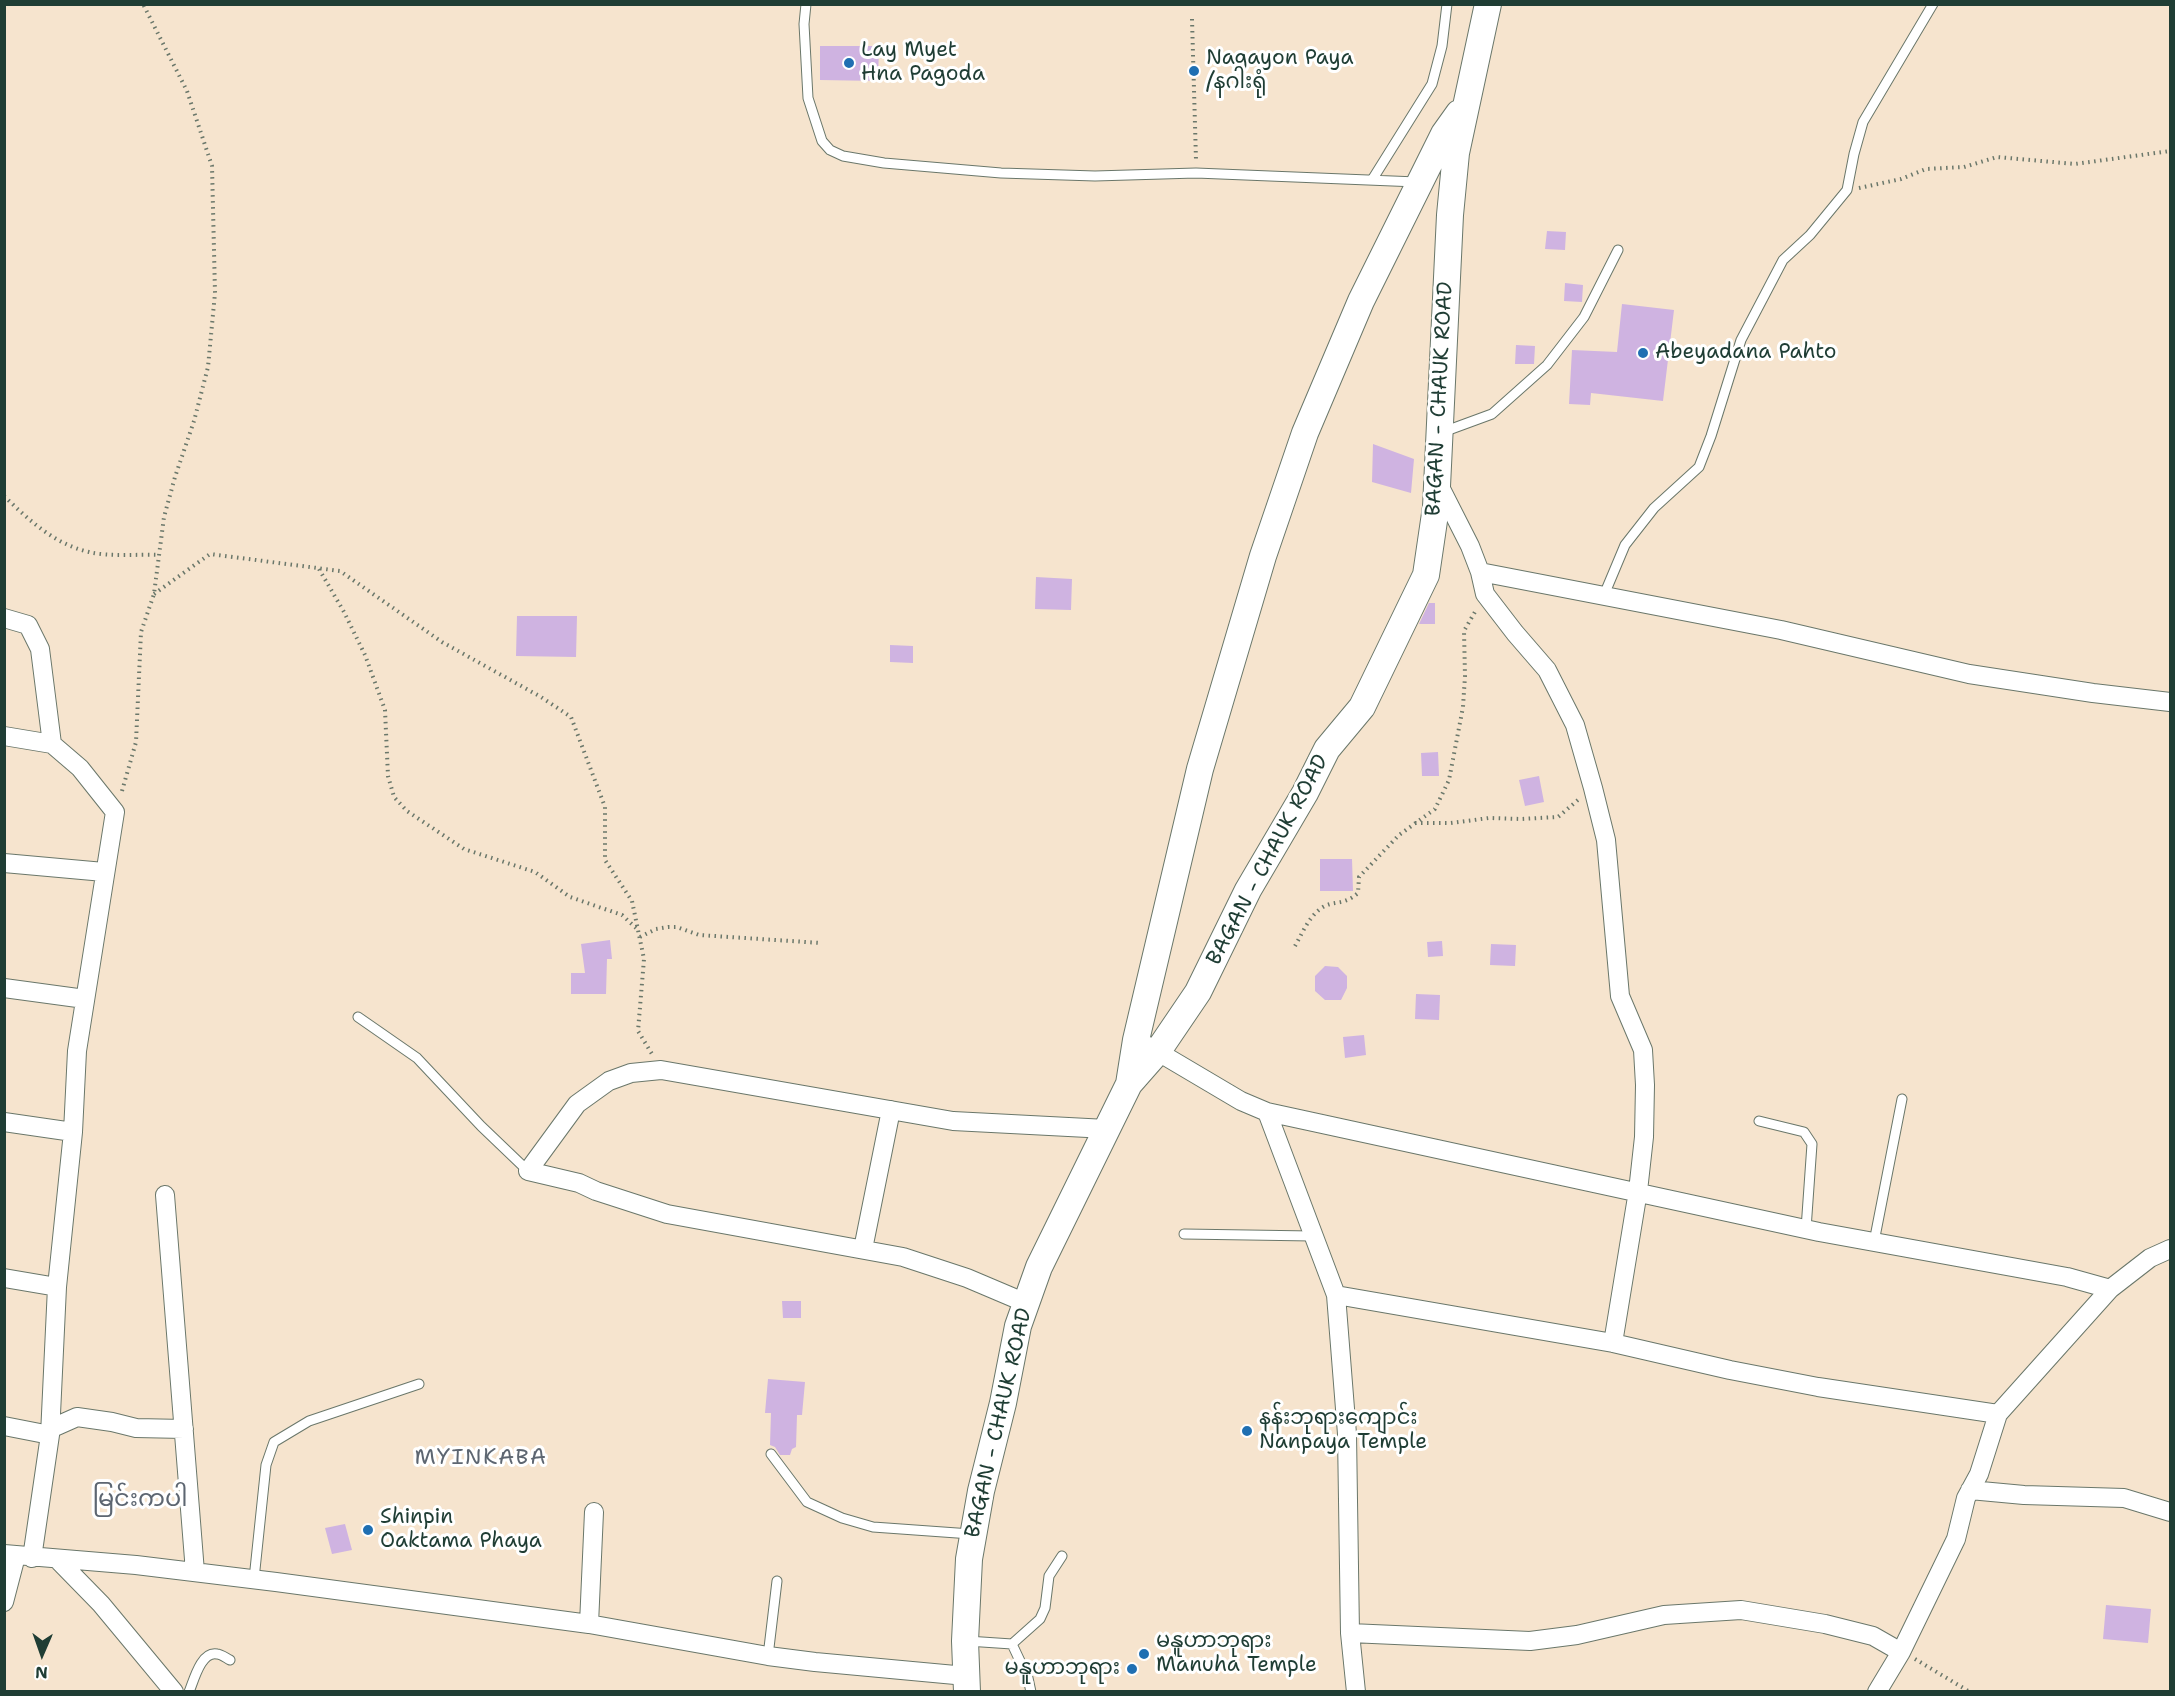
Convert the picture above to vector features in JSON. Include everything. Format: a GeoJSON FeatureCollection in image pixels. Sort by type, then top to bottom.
{"type":"FeatureCollection","features":[{"type":"Feature","properties":{"kind":"main road","name":"BAGAN - CHAUK ROAD"},"geometry":{"type":"LineString","coordinates":[[1147,1045],[1198,992],[1248,890],[1327,749],[1362,707],[1426,575],[1438,482],[1450,215],[1456,153],[1489,14]]}},
{"type":"Feature","properties":{"kind":"main road","name":"BAGAN - CHAUK ROAD"},"geometry":{"type":"LineString","coordinates":[[966,1684],[965,1641],[969,1559],[981,1491],[1003,1403],[1018,1326],[1039,1267],[1147,1045],[1200,769],[1263,556],[1305,433],[1360,301],[1444,134],[1467,100]]}},
{"type":"Feature","properties":{"kind":"street"},"geometry":{"type":"LineString","coordinates":[[1438,482],[1461,527],[1480,572],[1485,594],[1547,670],[1575,725],[1606,840],[1620,996],[1643,1050],[1645,1085],[1644,1137],[1638,1191],[1613,1342]]}},
{"type":"Feature","properties":{"kind":"street"},"geometry":{"type":"LineString","coordinates":[[1480,572],[1781,630],[1969,674],[2170,702]]}},
{"type":"Feature","properties":{"kind":"street"},"geometry":{"type":"LineString","coordinates":[[4,618],[28,625],[40,649],[52,744]]}},
{"type":"Feature","properties":{"kind":"street"},"geometry":{"type":"LineString","coordinates":[[4,736],[52,744],[80,768],[115,812],[76,1052],[73,1132],[57,1287],[50,1432],[4,1602]]}},
{"type":"Feature","properties":{"kind":"street"},"geometry":{"type":"LineString","coordinates":[[4,863],[104,872]]}},
{"type":"Feature","properties":{"kind":"street"},"geometry":{"type":"LineString","coordinates":[[4,987],[85,999]]}},
{"type":"Feature","properties":{"kind":"street"},"geometry":{"type":"LineString","coordinates":[[1147,1045],[1241,1101],[1268,1112],[1806,1229],[2067,1277],[2110,1289]]}},
{"type":"Feature","properties":{"kind":"street"},"geometry":{"type":"LineString","coordinates":[[1026,1303],[967,1278],[903,1257],[667,1214],[596,1191],[579,1183],[528,1171],[577,1104],[609,1081],[631,1073],[661,1070],[953,1122],[1107,1129]]}},
{"type":"Feature","properties":{"kind":"street"},"geometry":{"type":"LineString","coordinates":[[863,1249],[891,1110]]}},
{"type":"Feature","properties":{"kind":"street"},"geometry":{"type":"LineString","coordinates":[[1268,1112],[1312,1236],[1336,1295],[1347,1434],[1350,1633],[1356,1692]]}},
{"type":"Feature","properties":{"kind":"street"},"geometry":{"type":"LineString","coordinates":[[4,1122],[73,1132]]}},
{"type":"Feature","properties":{"kind":"street"},"geometry":{"type":"LineString","coordinates":[[165,1195],[195,1572]]}},
{"type":"Feature","properties":{"kind":"street"},"geometry":{"type":"LineString","coordinates":[[1877,1692],[1901,1652],[1956,1539],[1966,1498],[1979,1474],[1998,1414],[2110,1289],[2150,1258],[2170,1248]]}},
{"type":"Feature","properties":{"kind":"street"},"geometry":{"type":"LineString","coordinates":[[4,1278],[57,1287]]}},
{"type":"Feature","properties":{"kind":"street"},"geometry":{"type":"LineString","coordinates":[[1336,1295],[1613,1342],[1741,1372],[1818,1387],[1998,1414]]}},
{"type":"Feature","properties":{"kind":"street"},"geometry":{"type":"LineString","coordinates":[[4,1426],[50,1432],[77,1417],[136,1428],[184,1429]]}},
{"type":"Feature","properties":{"kind":"street"},"geometry":{"type":"LineString","coordinates":[[1970,1490],[2024,1495],[2124,1498],[2170,1512]]}},
{"type":"Feature","properties":{"kind":"street"},"geometry":{"type":"LineString","coordinates":[[589,1624],[594,1512]]}},
{"type":"Feature","properties":{"kind":"street"},"geometry":{"type":"LineString","coordinates":[[18,1556],[136,1565],[254,1579],[589,1624],[768,1656],[966,1684]]}},
{"type":"Feature","properties":{"kind":"street"},"geometry":{"type":"LineString","coordinates":[[58,1560],[101,1604],[174,1692]]}},
{"type":"Feature","properties":{"kind":"street"},"geometry":{"type":"LineString","coordinates":[[1350,1633],[1530,1641],[1577,1635],[1664,1615],[1741,1610],[1825,1624],[1873,1636],[1901,1652]]}},
{"type":"Feature","properties":{"kind":"lane"},"geometry":{"type":"LineString","coordinates":[[806,4],[804,24],[808,98],[822,141],[830,150],[843,156],[884,163],[1001,173],[1095,176],[1196,173],[1420,182]]}},
{"type":"Feature","properties":{"kind":"lane"},"geometry":{"type":"LineString","coordinates":[[1372,180],[1432,84],[1442,46],[1447,4]]}},
{"type":"Feature","properties":{"kind":"lane"},"geometry":{"type":"LineString","coordinates":[[1604,595],[1625,544],[1654,508],[1699,467],[1741,340],[1783,260],[1810,235],[1846,190],[1863,122],[1933,4]]}},
{"type":"Feature","properties":{"kind":"lane"},"geometry":{"type":"LineString","coordinates":[[1440,434],[1492,414],[1547,365],[1584,317],[1618,250]]}},
{"type":"Feature","properties":{"kind":"lane"},"geometry":{"type":"LineString","coordinates":[[358,1017],[417,1058],[473,1118],[528,1171]]}},
{"type":"Feature","properties":{"kind":"lane"},"geometry":{"type":"LineString","coordinates":[[1874,1242],[1902,1100]]}},
{"type":"Feature","properties":{"kind":"lane"},"geometry":{"type":"LineString","coordinates":[[1759,1121],[1804,1132],[1812,1144],[1806,1229]]}},
{"type":"Feature","properties":{"kind":"lane"},"geometry":{"type":"LineString","coordinates":[[1184,1234],[1312,1236]]}},
{"type":"Feature","properties":{"kind":"lane"},"geometry":{"type":"LineString","coordinates":[[254,1579],[266,1466],[273,1442],[309,1421],[419,1384]]}},
{"type":"Feature","properties":{"kind":"lane"},"geometry":{"type":"LineString","coordinates":[[771,1454],[807,1502],[842,1518],[873,1527],[974,1534]]}},
{"type":"Feature","properties":{"kind":"lane"},"geometry":{"type":"LineString","coordinates":[[965,1641],[1012,1644],[1040,1619],[1045,1608],[1050,1576],[1062,1556]]}},
{"type":"Feature","properties":{"kind":"lane"},"geometry":{"type":"LineString","coordinates":[[768,1656],[777,1581]]}},
{"type":"Feature","properties":{"kind":"lane"},"geometry":{"type":"LineString","coordinates":[[1012,1644],[1028,1678],[1031,1692]]}},
{"type":"Feature","properties":{"kind":"lane"},"geometry":{"type":"LineString","coordinates":[[189,1692],[207,1655],[215,1653],[230,1660]]}},
{"type":"Feature","properties":{"kind":"path"},"geometry":{"type":"LineString","coordinates":[[115,812],[136,742],[141,632],[154,594],[164,517],[194,422],[208,367],[215,292],[212,166],[187,91],[143,4]]}},
{"type":"Feature","properties":{"kind":"path"},"geometry":{"type":"LineString","coordinates":[[1192,19],[1196,173]]}},
{"type":"Feature","properties":{"kind":"path"},"geometry":{"type":"LineString","coordinates":[[1846,190],[1901,179],[1926,169],[1964,167],[1996,157],[2075,164],[2170,151]]}},
{"type":"Feature","properties":{"kind":"path"},"geometry":{"type":"LineString","coordinates":[[4,495],[26,517],[60,542],[90,552],[159,555]]}},
{"type":"Feature","properties":{"kind":"path"},"geometry":{"type":"LineString","coordinates":[[154,594],[210,554],[340,571],[442,642],[541,697],[571,717],[605,807],[605,860],[632,901],[644,959],[638,1031],[661,1070]]}},
{"type":"Feature","properties":{"kind":"path"},"geometry":{"type":"LineString","coordinates":[[319,568],[365,655],[385,710],[388,776],[394,797],[407,811],[464,849],[535,872],[570,897],[622,915],[638,929]]}},
{"type":"Feature","properties":{"kind":"path"},"geometry":{"type":"LineString","coordinates":[[1295,946],[1308,922],[1324,906],[1348,901],[1358,893],[1359,877],[1399,835],[1435,809],[1449,780],[1463,707],[1466,676],[1464,631],[1485,594]]}},
{"type":"Feature","properties":{"kind":"path"},"geometry":{"type":"LineString","coordinates":[[1414,823],[1451,823],[1489,818],[1558,817],[1593,788]]}},
{"type":"Feature","properties":{"kind":"path"},"geometry":{"type":"LineString","coordinates":[[640,937],[656,928],[677,927],[699,935],[821,943]]}},
{"type":"Feature","properties":{"kind":"path"},"geometry":{"type":"LineString","coordinates":[[1901,1652],[1970,1692]]}},
{"type":"Feature","properties":{"kind":"building","name":"Lay Myet Hna Pagoda"},"geometry":{"type":"Polygon","coordinates":[[[820,46],[879,46],[878,81],[820,80],[820,46]]]}},
{"type":"Feature","properties":{"kind":"building"},"geometry":{"type":"Polygon","coordinates":[[[1547,231],[1566,232],[1565,250],[1545,249],[1547,231]]]}},
{"type":"Feature","properties":{"kind":"building"},"geometry":{"type":"Polygon","coordinates":[[[1565,283],[1583,285],[1582,302],[1564,301],[1565,283]]]}},
{"type":"Feature","properties":{"kind":"building","name":"Abeyadana Pahto"},"geometry":{"type":"Polygon","coordinates":[[[1622,304],[1674,310],[1663,401],[1591,393],[1590,405],[1569,404],[1572,350],[1617,352],[1622,304]]]}},
{"type":"Feature","properties":{"kind":"building"},"geometry":{"type":"Polygon","coordinates":[[[1516,345],[1535,346],[1534,364],[1515,364],[1516,345]]]}},
{"type":"Feature","properties":{"kind":"building"},"geometry":{"type":"Polygon","coordinates":[[[1373,444],[1414,459],[1411,493],[1372,482],[1373,444]]]}},
{"type":"Feature","properties":{"kind":"building"},"geometry":{"type":"Polygon","coordinates":[[[1036,577],[1072,579],[1071,610],[1035,609],[1036,577]]]}},
{"type":"Feature","properties":{"kind":"building"},"geometry":{"type":"Polygon","coordinates":[[[1429,603],[1435,603],[1435,624],[1419,624],[1429,603]]]}},
{"type":"Feature","properties":{"kind":"building"},"geometry":{"type":"Polygon","coordinates":[[[517,616],[577,616],[576,657],[516,656],[517,616]]]}},
{"type":"Feature","properties":{"kind":"building"},"geometry":{"type":"Polygon","coordinates":[[[890,645],[913,646],[913,663],[890,662],[890,645]]]}},
{"type":"Feature","properties":{"kind":"building"},"geometry":{"type":"Polygon","coordinates":[[[1438,752],[1439,776],[1422,776],[1421,753],[1438,752]]]}},
{"type":"Feature","properties":{"kind":"building"},"geometry":{"type":"Polygon","coordinates":[[[1539,776],[1544,802],[1525,806],[1519,780],[1539,776]]]}},
{"type":"Feature","properties":{"kind":"building"},"geometry":{"type":"Polygon","coordinates":[[[1320,859],[1352,859],[1353,891],[1320,891],[1320,859]]]}},
{"type":"Feature","properties":{"kind":"building"},"geometry":{"type":"Polygon","coordinates":[[[610,940],[612,959],[607,959],[606,994],[571,994],[571,973],[585,973],[581,944],[610,940]]]}},
{"type":"Feature","properties":{"kind":"building"},"geometry":{"type":"Polygon","coordinates":[[[1442,941],[1443,956],[1428,957],[1427,942],[1442,941]]]}},
{"type":"Feature","properties":{"kind":"building"},"geometry":{"type":"Polygon","coordinates":[[[1491,944],[1516,945],[1515,966],[1490,965],[1491,944]]]}},
{"type":"Feature","properties":{"kind":"building"},"geometry":{"type":"Polygon","coordinates":[[[1325,966],[1338,967],[1347,976],[1347,988],[1341,1000],[1325,1000],[1315,991],[1315,976],[1325,966]]]}},
{"type":"Feature","properties":{"kind":"building"},"geometry":{"type":"Polygon","coordinates":[[[1416,994],[1440,995],[1439,1020],[1415,1019],[1416,994]]]}},
{"type":"Feature","properties":{"kind":"building"},"geometry":{"type":"Polygon","coordinates":[[[1364,1035],[1366,1055],[1345,1058],[1343,1037],[1364,1035]]]}},
{"type":"Feature","properties":{"kind":"building"},"geometry":{"type":"Polygon","coordinates":[[[782,1301],[801,1301],[801,1318],[783,1318],[782,1301]]]}},
{"type":"Feature","properties":{"kind":"building"},"geometry":{"type":"Polygon","coordinates":[[[768,1379],[805,1382],[802,1415],[797,1415],[796,1447],[792,1449],[790,1455],[780,1455],[775,1447],[770,1445],[771,1413],[765,1413],[768,1379]]]}},
{"type":"Feature","properties":{"kind":"building"},"geometry":{"type":"Polygon","coordinates":[[[345,1524],[352,1550],[332,1554],[325,1528],[345,1524]]]}},
{"type":"Feature","properties":{"kind":"building"},"geometry":{"type":"Polygon","coordinates":[[[2106,1605],[2151,1609],[2148,1643],[2103,1639],[2106,1605]]]}},
{"type":"Feature","properties":{"kind":"place","name":"Lay Myet Hna Pagoda"},"geometry":{"type":"Point","coordinates":[849,63]}},
{"type":"Feature","properties":{"kind":"place","name":"Nagayon Paya /နဂါးရုံ"},"geometry":{"type":"Point","coordinates":[1194,71]}},
{"type":"Feature","properties":{"kind":"place","name":"Abeyadana Pahto"},"geometry":{"type":"Point","coordinates":[1643,353]}},
{"type":"Feature","properties":{"kind":"place","name":"နန်းဘုရားကျောင်း Nanpaya Temple"},"geometry":{"type":"Point","coordinates":[1247,1431]}},
{"type":"Feature","properties":{"kind":"place","name":"Shinpin Oaktama Phaya"},"geometry":{"type":"Point","coordinates":[368,1530]}},
{"type":"Feature","properties":{"kind":"place","name":"မနူဟာဘုရား Manuha Temple"},"geometry":{"type":"Point","coordinates":[1144,1654]}},
{"type":"Feature","properties":{"kind":"place","name":"မနူဟာဘုရား"},"geometry":{"type":"Point","coordinates":[1132,1669]}},
{"type":"Feature","properties":{"kind":"district","name":"MYINKABA"},"geometry":{"type":"Point","coordinates":[481,1458]}},
{"type":"Feature","properties":{"kind":"district","name":"မြင်းကပါ"},"geometry":{"type":"Point","coordinates":[140,1500]}}]}
